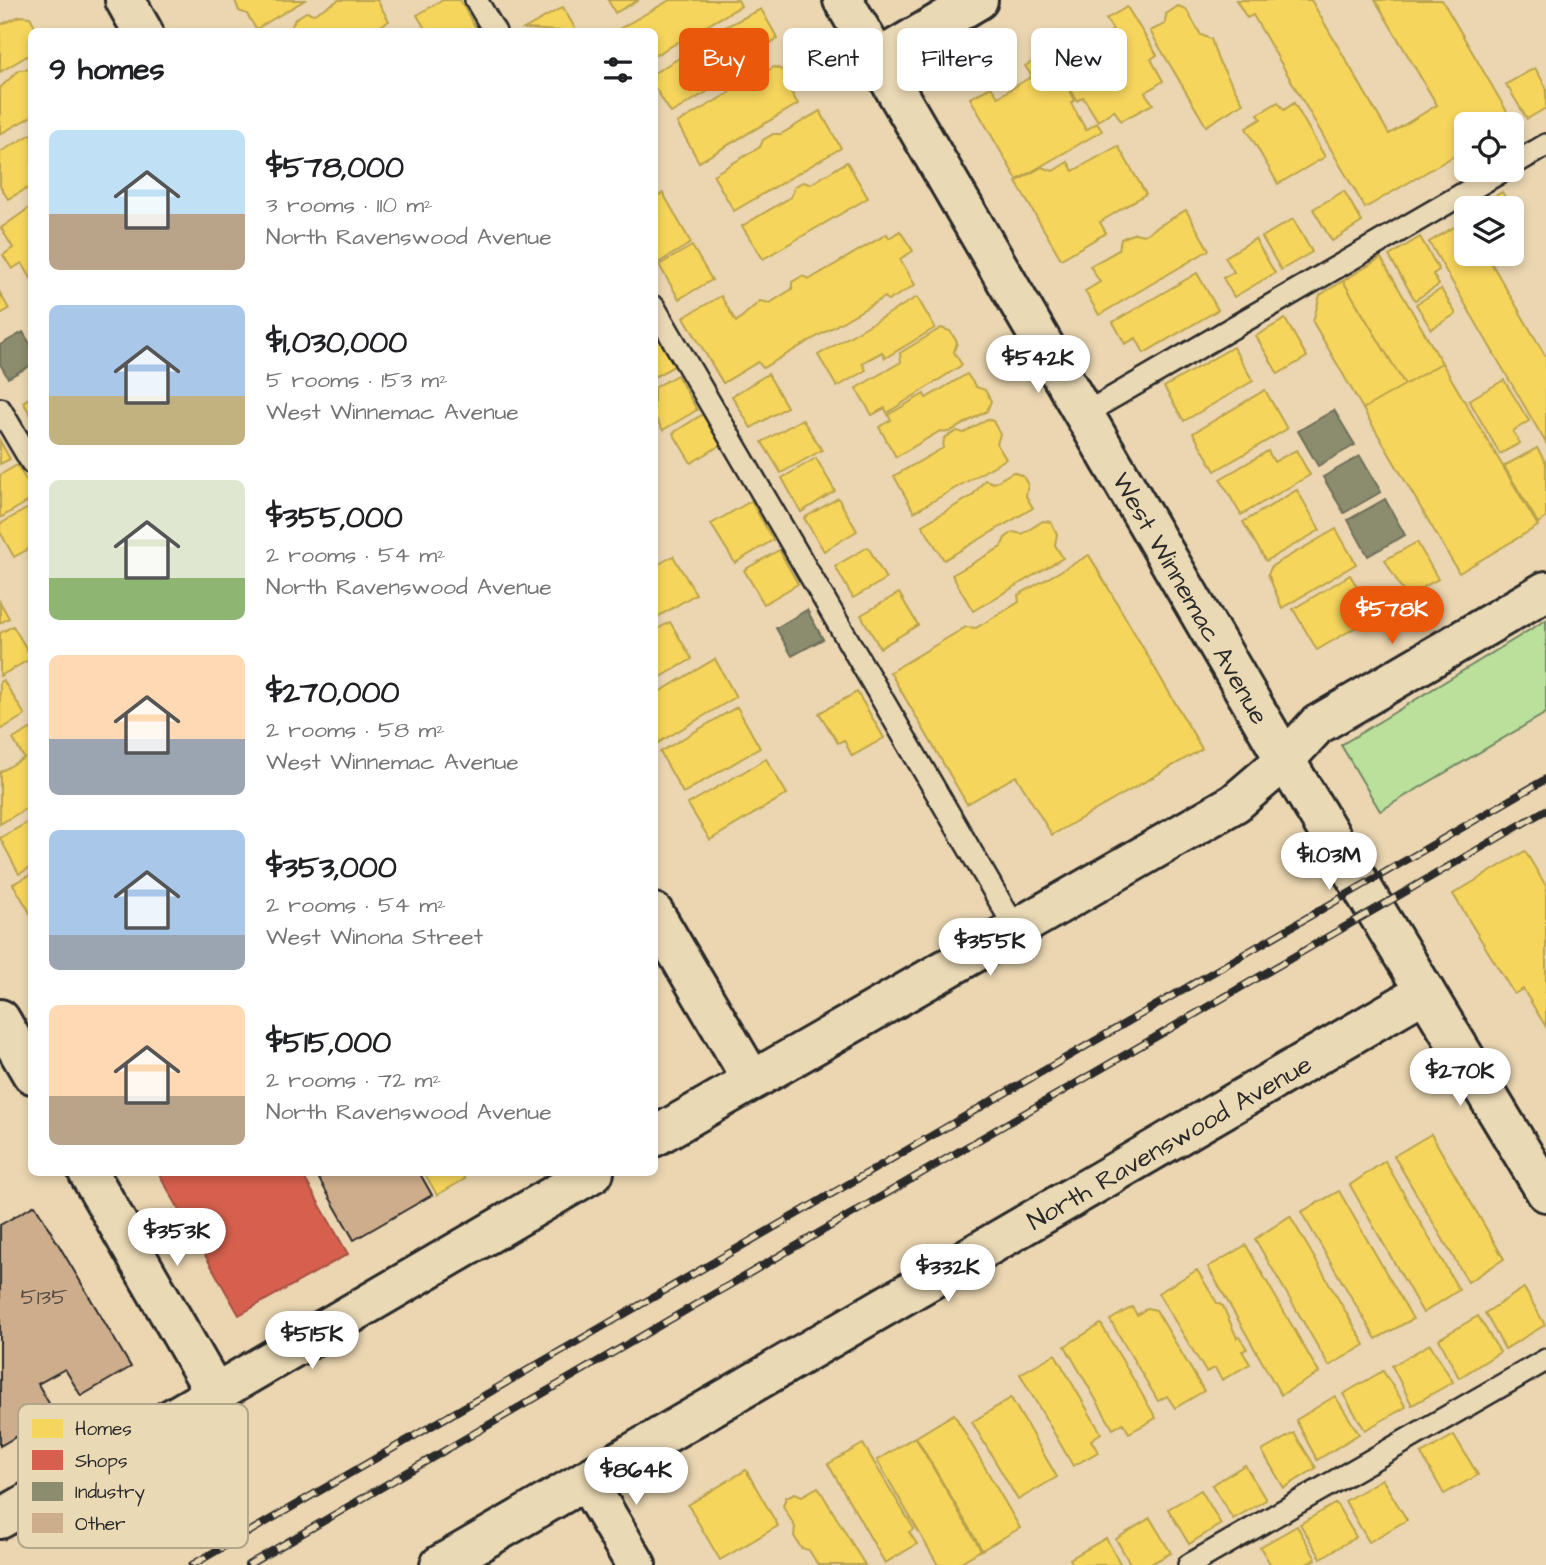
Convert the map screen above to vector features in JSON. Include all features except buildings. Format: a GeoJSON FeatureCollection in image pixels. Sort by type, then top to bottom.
{"type":"FeatureCollection","features":[{"type":"Feature","properties":{"kind":"street"},"geometry":{"type":"LineString","coordinates":[[125,0],[141,28]]}},
{"type":"Feature","properties":{"kind":"street","name":"West Winnemac Avenue"},"geometry":{"type":"LineString","coordinates":[[843,0],[860,28]]}},
{"type":"Feature","properties":{"kind":"street"},"geometry":{"type":"LineString","coordinates":[[883,56],[978,0]]}},
{"type":"Feature","properties":{"kind":"street","name":"West Winnemac Avenue"},"geometry":{"type":"LineString","coordinates":[[883,68],[1285,760],[1546,1192]]}},
{"type":"Feature","properties":{"kind":"street"},"geometry":{"type":"LineString","coordinates":[[658,1135],[1235,803],[1285,760],[1317,725],[1546,591]]}},
{"type":"Feature","properties":{"kind":"street"},"geometry":{"type":"LineString","coordinates":[[658,920],[752,1080]]}},
{"type":"Feature","properties":{"kind":"street","name":"North Ravenswood Avenue"},"geometry":{"type":"LineString","coordinates":[[440,1565],[1425,992]]}},
{"type":"Feature","properties":{"kind":"street"},"geometry":{"type":"LineString","coordinates":[[0,1019],[28,1067]]}},
{"type":"Feature","properties":{"kind":"street"},"geometry":{"type":"LineString","coordinates":[[90,1176],[215,1393]]}},
{"type":"Feature","properties":{"kind":"street"},"geometry":{"type":"LineString","coordinates":[[196,1404],[587,1176]]}},
{"type":"Feature","properties":{"kind":"street"},"geometry":{"type":"LineString","coordinates":[[586,1480],[636,1565]]}},
{"type":"Feature","properties":{"kind":"street"},"geometry":{"type":"LineString","coordinates":[[0,1519],[18,1508]]}},
{"type":"Feature","properties":{"kind":"lane"},"geometry":{"type":"LineString","coordinates":[[476,0],[493,28]]}},
{"type":"Feature","properties":{"kind":"lane"},"geometry":{"type":"LineString","coordinates":[[1524,158],[1546,145]]}},
{"type":"Feature","properties":{"kind":"lane"},"geometry":{"type":"LineString","coordinates":[[1084,414],[1483,182]]}},
{"type":"Feature","properties":{"kind":"lane"},"geometry":{"type":"LineString","coordinates":[[658,314],[1016,929]]}},
{"type":"Feature","properties":{"kind":"lane"},"geometry":{"type":"LineString","coordinates":[[0,409],[28,456]]}},
{"type":"Feature","properties":{"kind":"lane"},"geometry":{"type":"LineString","coordinates":[[1189,1565],[1546,1360]]}},
{"type":"Feature","properties":{"kind":"green space"},"geometry":{"type":"Polygon","coordinates":[[[1546,620],[1546,713],[1380,811],[1341,745],[1546,620]]]}},
{"type":"Feature","properties":{"kind":"railway"},"geometry":{"type":"LineString","coordinates":[[248,1532],[1546,779]]}},
{"type":"Feature","properties":{"kind":"railway"},"geometry":{"type":"LineString","coordinates":[[248,1565],[1546,810]]}},
{"type":"Feature","properties":{"kind":"railway"},"geometry":{"type":"LineString","coordinates":[[192,1565],[221,1548]]}}]}
